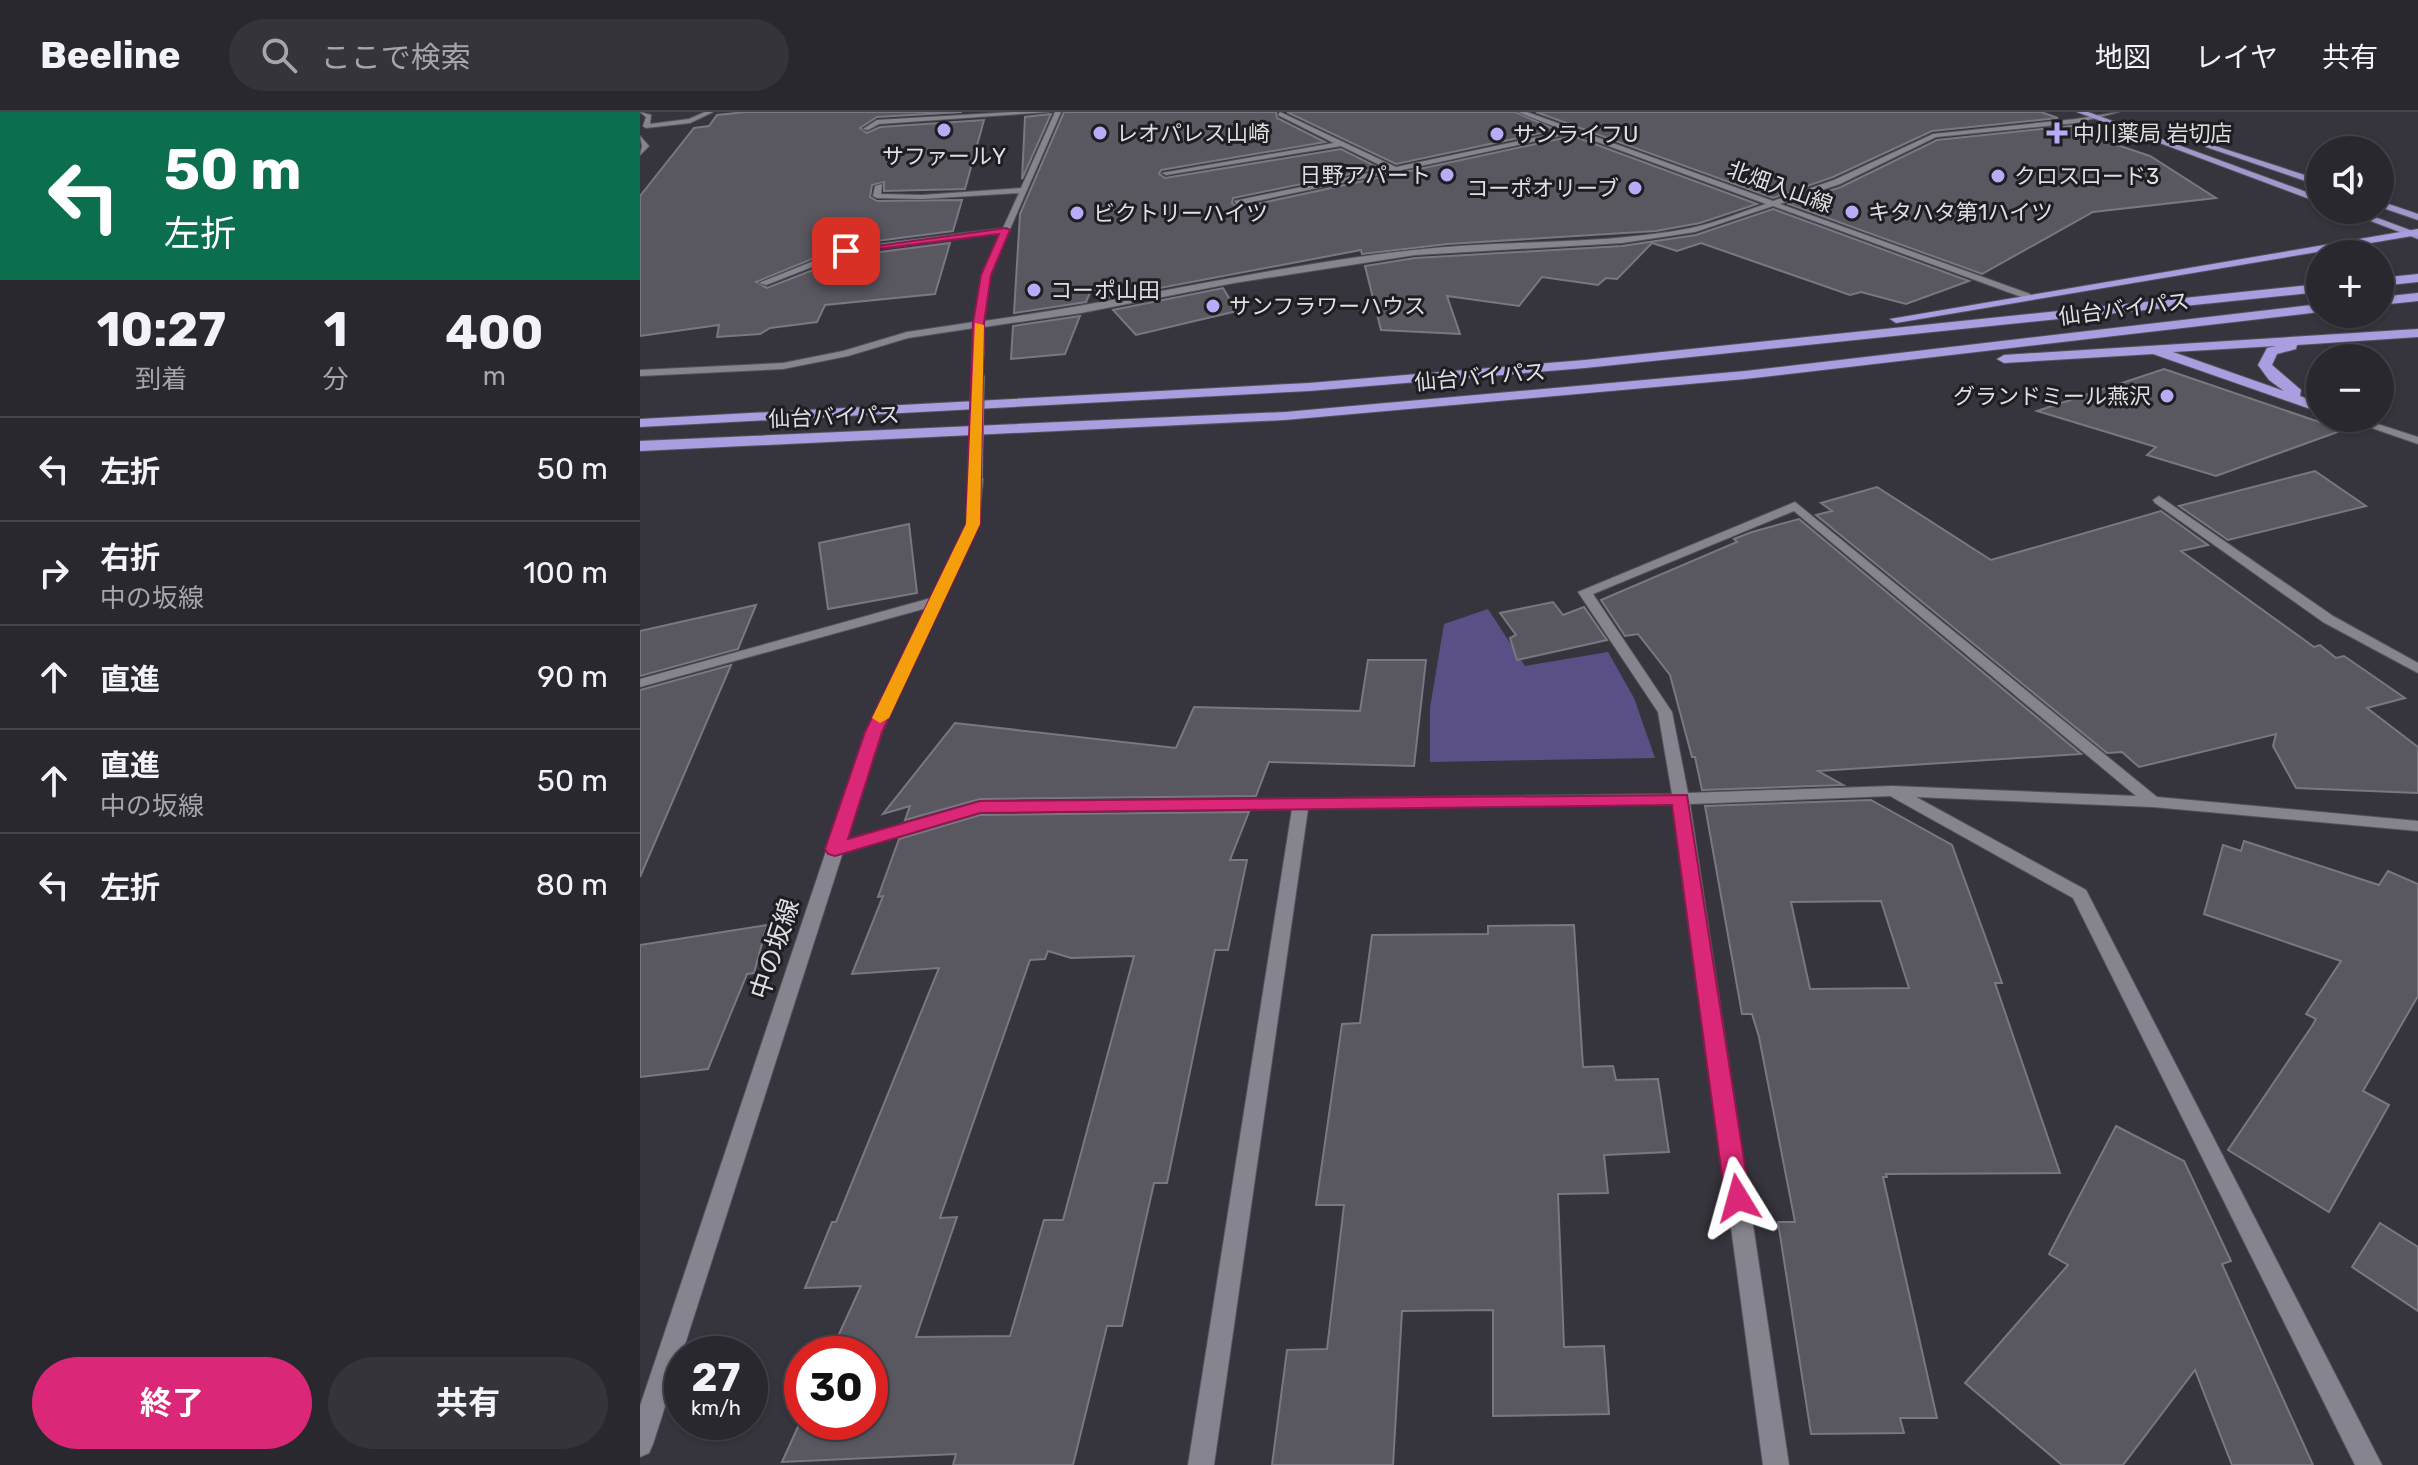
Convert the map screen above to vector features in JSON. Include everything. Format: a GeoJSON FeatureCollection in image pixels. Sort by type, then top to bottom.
{"type":"FeatureCollection","features":[{"type":"Feature","properties":{"kind":"highway"},"geometry":{"type":"LineString","coordinates":[[1729,348],[2027,296],[2415,234]]}},
{"type":"Feature","properties":{"kind":"highway"},"geometry":{"type":"LineString","coordinates":[[2394,281],[2418,278]]}},
{"type":"Feature","properties":{"kind":"highway","name":"仙台バイパス"},"geometry":{"type":"LineString","coordinates":[[640,423],[1309,387],[2306,289]]}},
{"type":"Feature","properties":{"kind":"highway"},"geometry":{"type":"LineString","coordinates":[[2394,300],[2418,297]]}},
{"type":"Feature","properties":{"kind":"highway","name":"仙台バイパス"},"geometry":{"type":"LineString","coordinates":[[640,446],[1285,416],[1745,375],[2306,310]]}},
{"type":"Feature","properties":{"kind":"highway"},"geometry":{"type":"LineString","coordinates":[[1745,375],[2418,333]]}},
{"type":"Feature","properties":{"kind":"highway"},"geometry":{"type":"LineString","coordinates":[[2306,400],[2274,377],[2265,365],[2272,351],[2313,340]]}},
{"type":"Feature","properties":{"kind":"highway"},"geometry":{"type":"LineString","coordinates":[[2148,348],[2306,404]]}},
{"type":"Feature","properties":{"kind":"main road"},"geometry":{"type":"LineString","coordinates":[[2081,112],[2306,195]]}},
{"type":"Feature","properties":{"kind":"main road"},"geometry":{"type":"LineString","coordinates":[[2115,112],[2130,117]]}},
{"type":"Feature","properties":{"kind":"main road"},"geometry":{"type":"LineString","coordinates":[[2203,143],[2306,178]]}},
{"type":"Feature","properties":{"kind":"main road"},"geometry":{"type":"LineString","coordinates":[[2394,209],[2418,217]]}},
{"type":"Feature","properties":{"kind":"main road"},"geometry":{"type":"LineString","coordinates":[[2387,224],[2415,234]]}},
{"type":"Feature","properties":{"kind":"street"},"geometry":{"type":"LineString","coordinates":[[643,112],[649,116],[643,127]]}},
{"type":"Feature","properties":{"kind":"street"},"geometry":{"type":"LineString","coordinates":[[643,127],[690,121],[711,112]]}},
{"type":"Feature","properties":{"kind":"street"},"geometry":{"type":"LineString","coordinates":[[866,129],[877,122],[1046,112]]}},
{"type":"Feature","properties":{"kind":"street"},"geometry":{"type":"LineString","coordinates":[[979,323],[986,275],[1058,112]]}},
{"type":"Feature","properties":{"kind":"street","name":"北畑入山線"},"geometry":{"type":"LineString","coordinates":[[1521,112],[2027,296]]}},
{"type":"Feature","properties":{"kind":"street"},"geometry":{"type":"LineString","coordinates":[[640,373],[783,366],[845,354],[907,335],[1081,310],[1234,280],[1415,252],[1532,248],[1637,239],[1695,230],[1837,182],[1918,140],[1935,135],[2076,121],[2115,112]]}},
{"type":"Feature","properties":{"kind":"street"},"geometry":{"type":"LineString","coordinates":[[1280,114],[1399,171]]}},
{"type":"Feature","properties":{"kind":"street"},"geometry":{"type":"LineString","coordinates":[[1237,203],[1399,171],[1574,131]]}},
{"type":"Feature","properties":{"kind":"street"},"geometry":{"type":"LineString","coordinates":[[640,138],[646,146],[640,153]]}},
{"type":"Feature","properties":{"kind":"street"},"geometry":{"type":"LineString","coordinates":[[1166,173],[1339,144]]}},
{"type":"Feature","properties":{"kind":"street"},"geometry":{"type":"LineString","coordinates":[[879,186],[877,196],[922,197],[1024,190]]}},
{"type":"Feature","properties":{"kind":"street"},"geometry":{"type":"LineString","coordinates":[[763,283],[846,251],[1006,230]]}},
{"type":"Feature","properties":{"kind":"street","name":"中の坂線"},"geometry":{"type":"LineString","coordinates":[[640,1442],[874,732],[973,524],[977,479],[979,323]]}},
{"type":"Feature","properties":{"kind":"street"},"geometry":{"type":"LineString","coordinates":[[2391,432],[2418,441]]}},
{"type":"Feature","properties":{"kind":"street"},"geometry":{"type":"LineString","coordinates":[[2159,500],[2328,619],[2418,669]]}},
{"type":"Feature","properties":{"kind":"street"},"geometry":{"type":"LineString","coordinates":[[1776,1465],[1681,799],[1665,712],[1585,592],[1795,506],[2153,802]]}},
{"type":"Feature","properties":{"kind":"street"},"geometry":{"type":"LineString","coordinates":[[640,683],[935,601]]}},
{"type":"Feature","properties":{"kind":"street"},"geometry":{"type":"LineString","coordinates":[[835,849],[980,807],[1681,799],[1892,791],[2153,802],[2364,818],[2418,826]]}},
{"type":"Feature","properties":{"kind":"street"},"geometry":{"type":"LineString","coordinates":[[1892,791],[2080,894],[2369,1465]]}},
{"type":"Feature","properties":{"kind":"street"},"geometry":{"type":"LineString","coordinates":[[1201,1465],[1301,803]]}},
{"type":"Feature","properties":{"kind":"shaded area"},"geometry":{"type":"Polygon","coordinates":[[[1488,609],[1525,666],[1608,652],[1634,698],[1655,758],[1430,762],[1430,708],[1444,624],[1488,609]]]}},
{"type":"Feature","properties":{"kind":"building"},"geometry":{"type":"Polygon","coordinates":[[[746,112],[962,112],[877,117],[860,128],[867,133],[880,127],[984,120],[965,189],[884,191],[884,182],[872,185],[870,197],[877,201],[962,200],[953,231],[846,245],[756,282],[767,288],[849,256],[950,243],[935,294],[825,305],[817,322],[770,328],[760,334],[717,337],[719,325],[640,336],[640,196],[694,128],[709,126],[717,115],[746,112]]]}},
{"type":"Feature","properties":{"kind":"building"},"geometry":{"type":"Polygon","coordinates":[[[1064,112],[1276,112],[1277,118],[1325,142],[1161,170],[1159,174],[1165,178],[1341,149],[1379,168],[1233,198],[1232,203],[1238,208],[1573,136],[1757,204],[1700,223],[1656,231],[1448,244],[1362,254],[1361,250],[1102,299],[1092,288],[1086,302],[1014,313],[1020,214],[1064,112]]]}},
{"type":"Feature","properties":{"kind":"building"},"geometry":{"type":"Polygon","coordinates":[[[1287,112],[1515,112],[1556,130],[1396,164],[1287,112]]]}},
{"type":"Feature","properties":{"kind":"building"},"geometry":{"type":"Polygon","coordinates":[[[1536,112],[2041,112],[2058,118],[1932,131],[1833,177],[1773,198],[1536,112]]]}},
{"type":"Feature","properties":{"kind":"building"},"geometry":{"type":"Polygon","coordinates":[[[1051,114],[1022,179],[1025,117],[1051,114]]]}},
{"type":"Feature","properties":{"kind":"building"},"geometry":{"type":"Polygon","coordinates":[[[2079,125],[2122,141],[2111,143],[2150,156],[2216,198],[2093,212],[1982,274],[1789,204],[1841,187],[1937,140],[2079,125]]]}},
{"type":"Feature","properties":{"kind":"building"},"geometry":{"type":"Polygon","coordinates":[[[1773,209],[1969,281],[1906,304],[1861,292],[1850,295],[1701,243],[1677,251],[1652,243],[1617,279],[1606,278],[1598,285],[1542,277],[1519,306],[1447,296],[1460,334],[1381,330],[1365,266],[1415,258],[1622,246],[1696,235],[1773,209]]]}},
{"type":"Feature","properties":{"kind":"building"},"geometry":{"type":"Polygon","coordinates":[[[1223,288],[1237,311],[1136,335],[1113,310],[1223,288]]]}},
{"type":"Feature","properties":{"kind":"building"},"geometry":{"type":"Polygon","coordinates":[[[1080,316],[1065,354],[1011,359],[1013,326],[1080,316]]]}},
{"type":"Feature","properties":{"kind":"building"},"geometry":{"type":"Polygon","coordinates":[[[2164,369],[2306,417],[2306,432],[2337,432],[2216,476],[2147,455],[2156,447],[2037,411],[2164,369]]]}},
{"type":"Feature","properties":{"kind":"building"},"geometry":{"type":"Polygon","coordinates":[[[2315,471],[2366,506],[2228,540],[2179,506],[2315,471]]]}},
{"type":"Feature","properties":{"kind":"building"},"geometry":{"type":"Polygon","coordinates":[[[1877,487],[1991,560],[2161,511],[2208,545],[2181,551],[2314,647],[2320,645],[2336,658],[2344,656],[2405,698],[2367,708],[2418,747],[2418,793],[2296,788],[2273,746],[2276,734],[2139,767],[2122,752],[2107,753],[1816,515],[1832,511],[1821,503],[1877,487]]]}},
{"type":"Feature","properties":{"kind":"building"},"geometry":{"type":"Polygon","coordinates":[[[1799,519],[2081,754],[1818,771],[1843,785],[1702,790],[1670,675],[1638,634],[1625,636],[1601,600],[1737,542],[1734,539],[1799,519]]]}},
{"type":"Feature","properties":{"kind":"building"},"geometry":{"type":"Polygon","coordinates":[[[909,524],[917,593],[828,609],[819,543],[909,524]]]}},
{"type":"Feature","properties":{"kind":"building"},"geometry":{"type":"Polygon","coordinates":[[[1553,602],[1563,615],[1584,607],[1607,640],[1517,660],[1510,638],[1516,635],[1500,613],[1553,602]]]}},
{"type":"Feature","properties":{"kind":"building"},"geometry":{"type":"Polygon","coordinates":[[[756,605],[738,649],[640,676],[640,631],[756,605]]]}},
{"type":"Feature","properties":{"kind":"building"},"geometry":{"type":"Polygon","coordinates":[[[1368,660],[1426,660],[1414,766],[1269,762],[1256,796],[980,799],[905,820],[910,806],[883,814],[955,723],[1176,748],[1194,707],[1360,711],[1368,660]]]}},
{"type":"Feature","properties":{"kind":"building"},"geometry":{"type":"Polygon","coordinates":[[[731,665],[640,877],[640,690],[731,665]]]}},
{"type":"Feature","properties":{"kind":"building"},"geometry":{"type":"Polygon","coordinates":[[[1871,800],[1952,845],[2002,983],[1995,983],[2060,1173],[1886,1174],[1887,1177],[1883,1177],[1937,1418],[1900,1418],[1904,1433],[1811,1434],[1778,1222],[1795,1222],[1759,1037],[1752,1014],[1742,1014],[1705,806],[1871,800]],[[1881,901],[1791,902],[1810,989],[1909,988],[1881,901]]]}},
{"type":"Feature","properties":{"kind":"building"},"geometry":{"type":"Polygon","coordinates":[[[1249,812],[1230,860],[1247,860],[1228,950],[1215,950],[1167,1183],[1154,1183],[1122,1326],[1107,1326],[1073,1465],[953,1465],[956,1454],[782,1462],[792,1440],[888,1440],[888,1336],[838,1336],[861,1286],[805,1288],[832,1222],[836,1222],[939,968],[852,974],[883,896],[878,897],[899,839],[980,815],[1249,812]],[[1048,951],[1045,959],[1030,960],[940,1218],[957,1217],[916,1337],[1010,1336],[1044,1220],[1063,1220],[1134,956],[1071,958],[1048,951]]]}},
{"type":"Feature","properties":{"kind":"building"},"geometry":{"type":"Polygon","coordinates":[[[2244,841],[2379,885],[2388,871],[2418,884],[2418,996],[2363,1091],[2389,1105],[2329,1212],[2228,1150],[2312,1026],[2316,1019],[2306,1014],[2341,961],[2204,914],[2223,845],[2241,851],[2244,841]]]}},
{"type":"Feature","properties":{"kind":"building"},"geometry":{"type":"Polygon","coordinates":[[[767,925],[754,973],[747,974],[708,1069],[640,1077],[640,945],[767,925]]]}},
{"type":"Feature","properties":{"kind":"building"},"geometry":{"type":"Polygon","coordinates":[[[1574,925],[1583,1067],[1613,1066],[1616,1080],[1658,1079],[1669,1152],[1604,1155],[1608,1193],[1558,1194],[1564,1347],[1604,1346],[1609,1414],[1493,1416],[1493,1310],[1402,1311],[1393,1465],[1272,1465],[1287,1350],[1327,1349],[1344,1205],[1316,1205],[1342,1024],[1360,1023],[1372,935],[1488,934],[1488,926],[1574,925]]]}},
{"type":"Feature","properties":{"kind":"building"},"geometry":{"type":"Polygon","coordinates":[[[2116,1126],[2184,1161],[2231,1261],[2222,1264],[2313,1465],[2232,1465],[2195,1370],[2123,1465],[2062,1465],[1965,1383],[2068,1265],[2049,1254],[2116,1126]]]}},
{"type":"Feature","properties":{"kind":"building"},"geometry":{"type":"Polygon","coordinates":[[[2380,1223],[2418,1247],[2418,1311],[2352,1267],[2380,1223]]]}},
{"type":"Feature","properties":{"kind":"slow traffic"},"geometry":{"type":"LineString","coordinates":[[880,718],[973,524],[977,479],[979,325]]}},
{"type":"Feature","properties":{"kind":"place","name":"サファールY"},"geometry":{"type":"Point","coordinates":[944,130]}},
{"type":"Feature","properties":{"kind":"place","name":"レオパレス山崎"},"geometry":{"type":"Point","coordinates":[1100,133]}},
{"type":"Feature","properties":{"kind":"place","name":"中川薬局 岩切店"},"geometry":{"type":"Point","coordinates":[2057,133]}},
{"type":"Feature","properties":{"kind":"place","name":"サンライフU"},"geometry":{"type":"Point","coordinates":[1497,134]}},
{"type":"Feature","properties":{"kind":"place","name":"日野アパート"},"geometry":{"type":"Point","coordinates":[1447,175]}},
{"type":"Feature","properties":{"kind":"place","name":"クロスロード3"},"geometry":{"type":"Point","coordinates":[1998,176]}},
{"type":"Feature","properties":{"kind":"place","name":"コーポオリーブ"},"geometry":{"type":"Point","coordinates":[1635,188]}},
{"type":"Feature","properties":{"kind":"place","name":"キタハタ第1ハイツ"},"geometry":{"type":"Point","coordinates":[1852,212]}},
{"type":"Feature","properties":{"kind":"place","name":"ビクトリーハイツ"},"geometry":{"type":"Point","coordinates":[1077,213]}},
{"type":"Feature","properties":{"kind":"place","name":"コーポ山田"},"geometry":{"type":"Point","coordinates":[1034,290]}},
{"type":"Feature","properties":{"kind":"place","name":"サンフラワーハウス"},"geometry":{"type":"Point","coordinates":[1213,306]}},
{"type":"Feature","properties":{"kind":"place","name":"グランドミール燕沢"},"geometry":{"type":"Point","coordinates":[2167,396]}},
{"type":"Feature","properties":{"kind":"route"},"geometry":{"type":"LineString","coordinates":[[846,251],[1006,230],[986,275],[979,323],[977,479],[973,524],[874,732],[835,849],[980,807],[1681,799],[1738,1198]]}}]}
